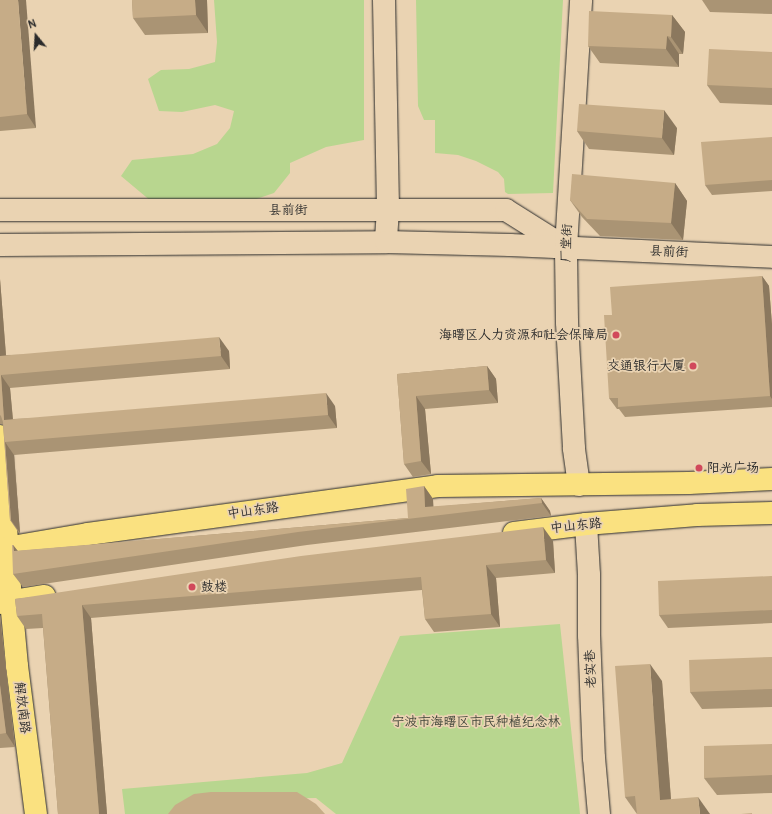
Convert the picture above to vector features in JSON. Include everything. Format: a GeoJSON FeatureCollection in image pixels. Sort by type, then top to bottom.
{"type":"FeatureCollection","features":[{"type":"Feature","properties":{"kind":"main road","name":"解放南路"},"geometry":{"type":"LineString","coordinates":[[0,436],[5,602],[36,814]]}},
{"type":"Feature","properties":{"kind":"main road","name":"中山东路"},"geometry":{"type":"LineString","coordinates":[[4,549],[76,536],[438,486],[579,485],[772,479]]}},
{"type":"Feature","properties":{"kind":"main road","name":"中山东路"},"geometry":{"type":"LineString","coordinates":[[491,536],[586,524],[697,515],[772,513]]}},
{"type":"Feature","properties":{"kind":"main road"},"geometry":{"type":"LineString","coordinates":[[5,602],[61,593]]}},
{"type":"Feature","properties":{"kind":"street"},"geometry":{"type":"LineString","coordinates":[[384,0],[388,210],[386,242]]}},
{"type":"Feature","properties":{"kind":"street","name":"厂堂街"},"geometry":{"type":"LineString","coordinates":[[579,485],[574,448],[567,322],[566,247],[581,0]]}},
{"type":"Feature","properties":{"kind":"street","name":"县前街"},"geometry":{"type":"LineString","coordinates":[[0,210],[506,210],[566,247]]}},
{"type":"Feature","properties":{"kind":"street","name":"县前街"},"geometry":{"type":"LineString","coordinates":[[0,245],[386,242],[566,247],[772,258]]}},
{"type":"Feature","properties":{"kind":"street","name":"老实巷"},"geometry":{"type":"LineString","coordinates":[[586,524],[589,575],[589,635],[594,758],[599,814]]}},
{"type":"Feature","properties":{"kind":"green space"},"geometry":{"type":"Polygon","coordinates":[[[214,0],[364,0],[364,140],[326,147],[290,163],[290,173],[274,193],[250,201],[158,207],[121,176],[132,160],[193,154],[217,144],[230,128],[234,111],[215,105],[182,112],[159,111],[148,79],[161,70],[189,69],[215,62],[217,42],[214,0]]]}},
{"type":"Feature","properties":{"kind":"green space"},"geometry":{"type":"Polygon","coordinates":[[[416,0],[563,0],[553,193],[508,194],[505,192],[504,179],[498,172],[476,161],[458,155],[435,153],[435,120],[424,120],[418,106],[416,0]]]}},
{"type":"Feature","properties":{"kind":"green space","name":"宁波市海曙区市民种植纪念林"},"geometry":{"type":"Polygon","coordinates":[[[560,624],[580,814],[336,814],[316,798],[218,799],[184,814],[125,814],[122,789],[307,773],[342,763],[400,636],[560,624]]]}},
{"type":"Feature","properties":{"kind":"building"},"geometry":{"type":"Polygon","coordinates":[[[0,0],[18,0],[27,114],[0,117],[0,0]]]}},
{"type":"Feature","properties":{"kind":"building"},"geometry":{"type":"Polygon","coordinates":[[[132,0],[195,0],[196,15],[133,18],[132,0]]]}},
{"type":"Feature","properties":{"kind":"building"},"geometry":{"type":"Polygon","coordinates":[[[589,11],[672,15],[671,37],[667,36],[666,49],[588,46],[589,11]]]}},
{"type":"Feature","properties":{"kind":"building"},"geometry":{"type":"Polygon","coordinates":[[[709,49],[772,52],[772,88],[707,85],[709,49]]]}},
{"type":"Feature","properties":{"kind":"building"},"geometry":{"type":"Polygon","coordinates":[[[579,104],[664,110],[662,138],[577,131],[579,104]]]}},
{"type":"Feature","properties":{"kind":"building"},"geometry":{"type":"Polygon","coordinates":[[[772,137],[772,180],[705,185],[701,142],[772,137]]]}},
{"type":"Feature","properties":{"kind":"building"},"geometry":{"type":"Polygon","coordinates":[[[572,174],[675,183],[671,223],[587,219],[570,200],[572,174]]]}},
{"type":"Feature","properties":{"kind":"building","name":"交通银行大厦"},"geometry":{"type":"Polygon","coordinates":[[[762,276],[770,396],[618,407],[618,398],[609,398],[604,315],[612,315],[610,287],[762,276]]]}},
{"type":"Feature","properties":{"kind":"building"},"geometry":{"type":"Polygon","coordinates":[[[219,337],[221,356],[1,375],[4,420],[326,393],[328,415],[5,442],[10,520],[3,422],[0,415],[0,356],[219,337]]]}},
{"type":"Feature","properties":{"kind":"building"},"geometry":{"type":"Polygon","coordinates":[[[487,366],[489,390],[416,396],[421,461],[404,464],[397,374],[487,366]]]}},
{"type":"Feature","properties":{"kind":"building"},"geometry":{"type":"Polygon","coordinates":[[[424,486],[425,507],[541,498],[542,503],[298,532],[13,574],[12,545],[14,551],[408,518],[406,489],[424,486]]]}},
{"type":"Feature","properties":{"kind":"building"},"geometry":{"type":"Polygon","coordinates":[[[543,527],[546,560],[486,565],[491,614],[425,619],[421,577],[82,605],[99,814],[58,814],[42,614],[17,616],[15,599],[301,556],[543,527]]]}},
{"type":"Feature","properties":{"kind":"building"},"geometry":{"type":"Polygon","coordinates":[[[772,576],[772,610],[659,615],[658,581],[772,576]]]}},
{"type":"Feature","properties":{"kind":"building"},"geometry":{"type":"Polygon","coordinates":[[[772,657],[772,689],[690,692],[689,660],[772,657]]]}},
{"type":"Feature","properties":{"kind":"building"},"geometry":{"type":"Polygon","coordinates":[[[650,664],[660,800],[698,797],[700,814],[637,814],[635,796],[625,797],[615,666],[650,664]]]}},
{"type":"Feature","properties":{"kind":"building"},"geometry":{"type":"Polygon","coordinates":[[[0,685],[6,733],[0,734],[0,685]]]}},
{"type":"Feature","properties":{"kind":"building"},"geometry":{"type":"Polygon","coordinates":[[[772,744],[772,775],[704,778],[704,746],[772,744]]]}},
{"type":"Feature","properties":{"kind":"building"},"geometry":{"type":"Polygon","coordinates":[[[211,792],[297,792],[316,804],[325,814],[168,814],[175,805],[194,794],[211,792]]]}},
{"type":"Feature","properties":{"kind":"place","name":"海曙区人力资源和社会保障局"},"geometry":{"type":"Point","coordinates":[616,335]}},
{"type":"Feature","properties":{"kind":"place","name":"交通银行大厦"},"geometry":{"type":"Point","coordinates":[693,366]}},
{"type":"Feature","properties":{"kind":"place","name":"阳光广场"},"geometry":{"type":"Point","coordinates":[699,468]}},
{"type":"Feature","properties":{"kind":"place","name":"鼓楼"},"geometry":{"type":"Point","coordinates":[192,587]}}]}
